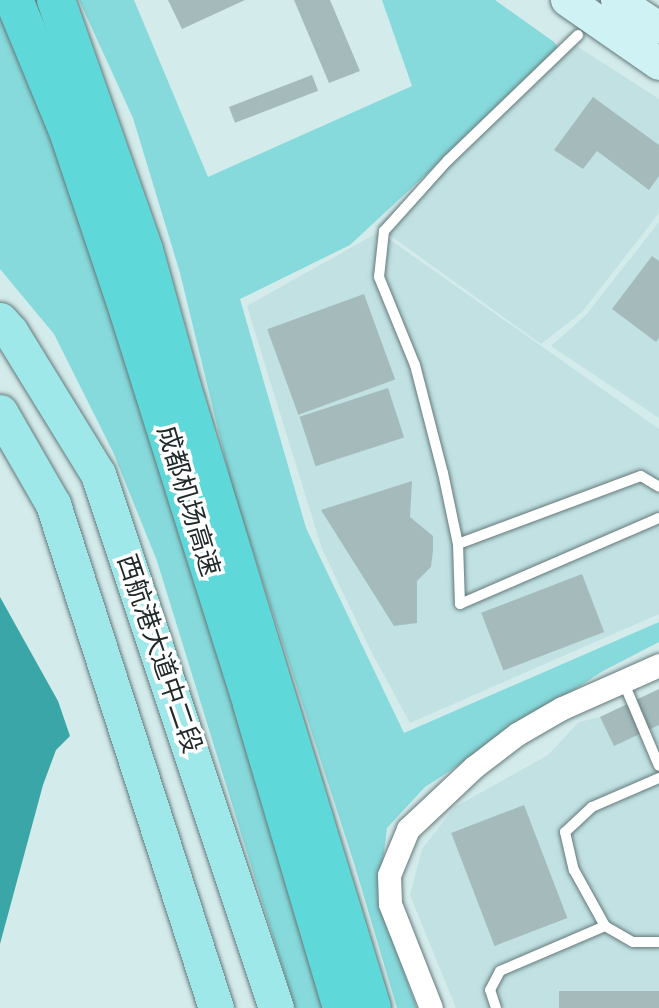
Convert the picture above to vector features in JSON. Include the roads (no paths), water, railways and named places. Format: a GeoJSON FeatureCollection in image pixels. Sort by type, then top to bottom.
{"type":"FeatureCollection","features":[{"type":"Feature","properties":{"kind":"highway","name":"成都机场高速"},"geometry":{"type":"LineString","coordinates":[[14,0],[86,181],[372,1008]]}},
{"type":"Feature","properties":{"kind":"highway","name":"成都机场高速"},"geometry":{"type":"LineString","coordinates":[[58,2],[144,250],[272,721],[342,1008]]}},
{"type":"Feature","properties":{"kind":"main road","name":"西航港大道中二段"},"geometry":{"type":"LineString","coordinates":[[0,320],[10,331],[98,474],[276,1008]]}},
{"type":"Feature","properties":{"kind":"main road","name":"西航港大道中二段"},"geometry":{"type":"LineString","coordinates":[[0,412],[53,504],[216,1008]]}},
{"type":"Feature","properties":{"kind":"main road"},"geometry":{"type":"LineString","coordinates":[[199,956],[210,1008]]}},
{"type":"Feature","properties":{"kind":"street"},"geometry":{"type":"LineString","coordinates":[[617,0],[659,28]]}},
{"type":"Feature","properties":{"kind":"street"},"geometry":{"type":"LineString","coordinates":[[571,10],[659,64]]}},
{"type":"Feature","properties":{"kind":"street"},"geometry":{"type":"LineString","coordinates":[[432,1008],[390,904],[389,875],[408,829],[474,767],[517,734],[562,708],[659,666]]}},
{"type":"Feature","properties":{"kind":"lane"},"geometry":{"type":"LineString","coordinates":[[571,10],[448,160],[384,231],[379,278],[415,365],[458,544],[460,604],[659,518]]}},
{"type":"Feature","properties":{"kind":"lane"},"geometry":{"type":"LineString","coordinates":[[458,544],[641,476],[659,487]]}},
{"type":"Feature","properties":{"kind":"lane"},"geometry":{"type":"LineString","coordinates":[[623,681],[659,766]]}},
{"type":"Feature","properties":{"kind":"lane"},"geometry":{"type":"LineString","coordinates":[[659,778],[592,807],[565,832],[574,870],[605,926],[633,942],[659,942]]}},
{"type":"Feature","properties":{"kind":"lane"},"geometry":{"type":"LineString","coordinates":[[496,1008],[490,990],[500,971],[605,926]]}}]}
